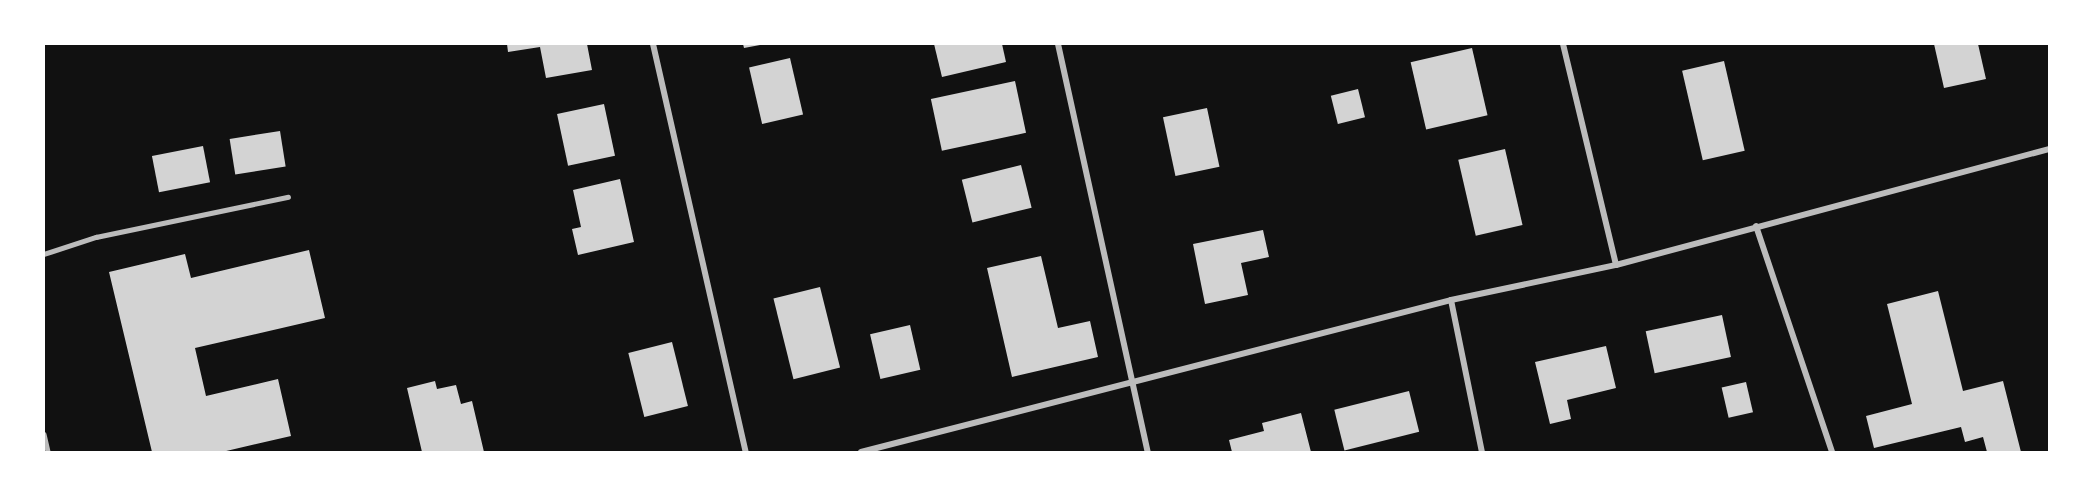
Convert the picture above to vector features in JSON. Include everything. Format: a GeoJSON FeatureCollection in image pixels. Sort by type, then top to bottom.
{"type":"FeatureCollection","features":[{"type":"Feature","properties":{"kind":"street"},"geometry":{"type":"LineString","coordinates":[[653,44],[746,453]]}},
{"type":"Feature","properties":{"kind":"street"},"geometry":{"type":"LineString","coordinates":[[1058,44],[1148,453]]}},
{"type":"Feature","properties":{"kind":"street"},"geometry":{"type":"LineString","coordinates":[[1563,44],[1616,265]]}},
{"type":"Feature","properties":{"kind":"street"},"geometry":{"type":"LineString","coordinates":[[861,453],[1132,385],[1451,300],[1616,265],[2049,149]]}},
{"type":"Feature","properties":{"kind":"street"},"geometry":{"type":"LineString","coordinates":[[1756,226],[1832,453]]}},
{"type":"Feature","properties":{"kind":"street"},"geometry":{"type":"LineString","coordinates":[[1451,300],[1482,453]]}},
{"type":"Feature","properties":{"kind":"lane"},"geometry":{"type":"LineString","coordinates":[[44,254],[96,237],[288,197]]}},
{"type":"Feature","properties":{"kind":"lane"},"geometry":{"type":"LineString","coordinates":[[44,434],[48,453]]}},
{"type":"Feature","properties":{"kind":"building"},"geometry":{"type":"Polygon","coordinates":[[[507,44],[587,44],[592,70],[546,78],[540,47],[508,52],[507,44]]]}},
{"type":"Feature","properties":{"kind":"building"},"geometry":{"type":"Polygon","coordinates":[[[743,44],[760,44],[760,45],[744,48],[743,44]]]}},
{"type":"Feature","properties":{"kind":"building"},"geometry":{"type":"Polygon","coordinates":[[[934,44],[1002,44],[1006,62],[942,77],[934,44]]]}},
{"type":"Feature","properties":{"kind":"building"},"geometry":{"type":"Polygon","coordinates":[[[1934,44],[1978,44],[1986,79],[1944,88],[1934,44]]]}},
{"type":"Feature","properties":{"kind":"building"},"geometry":{"type":"Polygon","coordinates":[[[1472,48],[1488,115],[1426,129],[1411,62],[1472,48]]]}},
{"type":"Feature","properties":{"kind":"building"},"geometry":{"type":"Polygon","coordinates":[[[790,58],[803,115],[762,124],[749,67],[790,58]]]}},
{"type":"Feature","properties":{"kind":"building"},"geometry":{"type":"Polygon","coordinates":[[[1724,61],[1745,151],[1703,160],[1682,71],[1724,61]]]}},
{"type":"Feature","properties":{"kind":"building"},"geometry":{"type":"Polygon","coordinates":[[[1015,81],[1026,133],[942,151],[931,99],[1015,81]]]}},
{"type":"Feature","properties":{"kind":"building"},"geometry":{"type":"Polygon","coordinates":[[[1358,89],[1365,117],[1338,124],[1331,96],[1358,89]]]}},
{"type":"Feature","properties":{"kind":"building"},"geometry":{"type":"Polygon","coordinates":[[[604,104],[615,156],[568,166],[557,114],[604,104]]]}},
{"type":"Feature","properties":{"kind":"building"},"geometry":{"type":"Polygon","coordinates":[[[1207,108],[1219,167],[1175,176],[1163,117],[1207,108]]]}},
{"type":"Feature","properties":{"kind":"building"},"geometry":{"type":"Polygon","coordinates":[[[280,131],[286,167],[235,175],[230,139],[280,131]]]}},
{"type":"Feature","properties":{"kind":"building"},"geometry":{"type":"Polygon","coordinates":[[[203,146],[210,182],[159,192],[152,156],[203,146]]]}},
{"type":"Feature","properties":{"kind":"building"},"geometry":{"type":"Polygon","coordinates":[[[1505,149],[1523,225],[1476,236],[1458,160],[1505,149]]]}},
{"type":"Feature","properties":{"kind":"building"},"geometry":{"type":"Polygon","coordinates":[[[1021,165],[1032,208],[972,222],[962,180],[1021,165]]]}},
{"type":"Feature","properties":{"kind":"building"},"geometry":{"type":"Polygon","coordinates":[[[620,179],[634,242],[578,255],[572,229],[581,227],[573,190],[620,179]]]}},
{"type":"Feature","properties":{"kind":"building"},"geometry":{"type":"Polygon","coordinates":[[[1263,230],[1269,257],[1241,263],[1248,295],[1205,304],[1193,244],[1263,230]]]}},
{"type":"Feature","properties":{"kind":"building"},"geometry":{"type":"Polygon","coordinates":[[[309,250],[325,318],[195,348],[206,396],[278,379],[291,436],[222,452],[152,452],[109,272],[185,254],[191,278],[309,250]]]}},
{"type":"Feature","properties":{"kind":"building"},"geometry":{"type":"Polygon","coordinates":[[[1041,256],[1058,328],[1090,321],[1098,357],[1012,377],[987,268],[1041,256]]]}},
{"type":"Feature","properties":{"kind":"building"},"geometry":{"type":"Polygon","coordinates":[[[820,287],[840,368],[794,379],[773,299],[820,287]]]}},
{"type":"Feature","properties":{"kind":"building"},"geometry":{"type":"Polygon","coordinates":[[[1938,291],[1963,391],[2003,381],[2021,452],[1987,452],[1983,437],[1965,442],[1961,427],[1874,448],[1866,416],[1912,404],[1887,304],[1938,291]]]}},
{"type":"Feature","properties":{"kind":"building"},"geometry":{"type":"Polygon","coordinates":[[[1722,315],[1731,357],[1655,373],[1646,331],[1722,315]]]}},
{"type":"Feature","properties":{"kind":"building"},"geometry":{"type":"Polygon","coordinates":[[[910,325],[920,370],[880,379],[870,334],[910,325]]]}},
{"type":"Feature","properties":{"kind":"building"},"geometry":{"type":"Polygon","coordinates":[[[672,342],[688,406],[644,417],[628,353],[672,342]]]}},
{"type":"Feature","properties":{"kind":"building"},"geometry":{"type":"Polygon","coordinates":[[[1606,346],[1616,388],[1567,400],[1571,419],[1550,424],[1535,362],[1606,346]]]}},
{"type":"Feature","properties":{"kind":"building"},"geometry":{"type":"Polygon","coordinates":[[[435,381],[437,389],[456,385],[461,404],[472,401],[484,452],[422,452],[407,388],[435,381]]]}},
{"type":"Feature","properties":{"kind":"building"},"geometry":{"type":"Polygon","coordinates":[[[1746,382],[1753,412],[1729,418],[1722,388],[1746,382]]]}},
{"type":"Feature","properties":{"kind":"building"},"geometry":{"type":"Polygon","coordinates":[[[1409,391],[1419,432],[1344,450],[1334,410],[1409,391]]]}},
{"type":"Feature","properties":{"kind":"building"},"geometry":{"type":"Polygon","coordinates":[[[1301,413],[1311,452],[1232,452],[1229,440],[1264,431],[1262,423],[1301,413]]]}}]}
